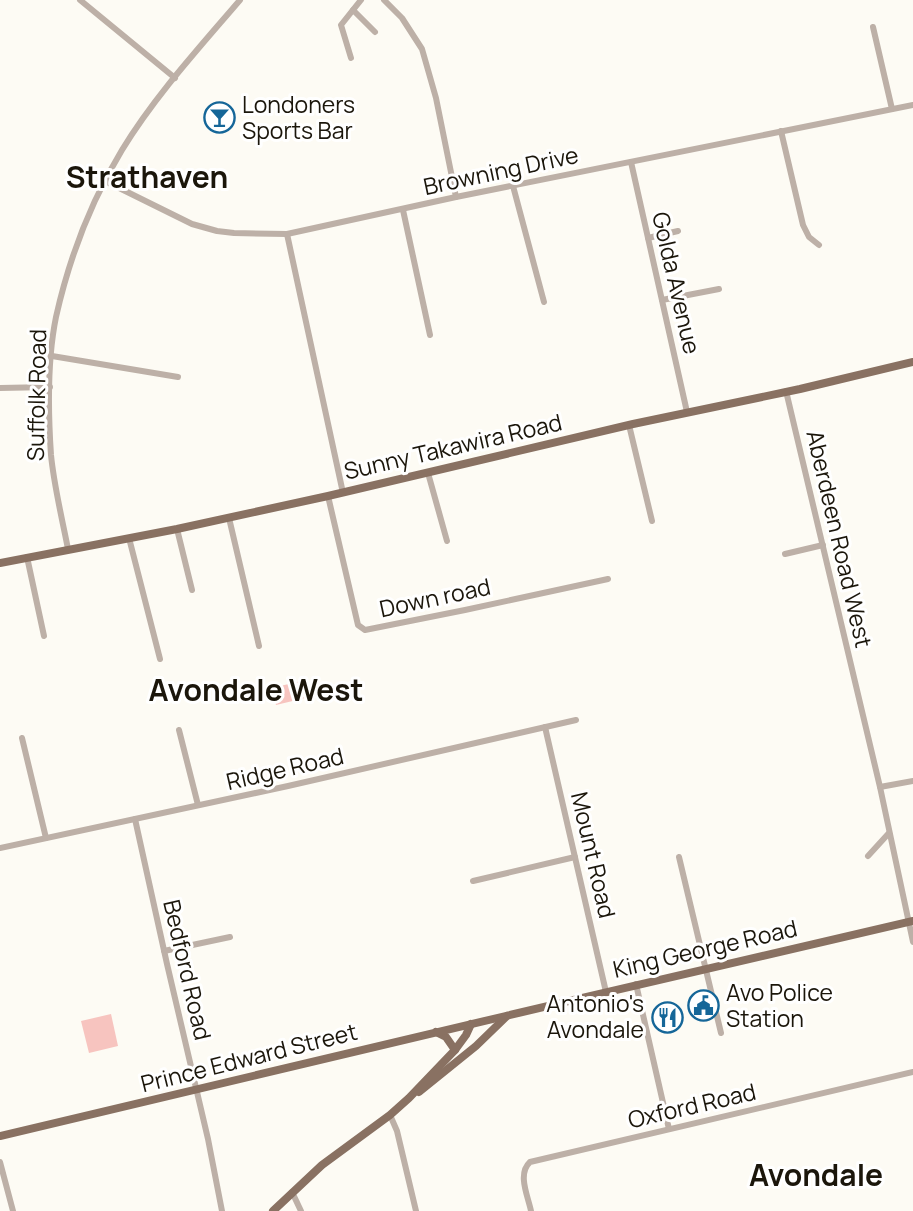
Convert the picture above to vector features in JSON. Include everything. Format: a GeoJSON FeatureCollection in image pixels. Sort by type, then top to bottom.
{"type":"FeatureCollection","features":[{"type":"Feature","properties":{"kind":"main road","name":"Sunny Takawira Road"},"geometry":{"type":"LineString","coordinates":[[0,563],[343,493],[629,425],[913,362]]}},
{"type":"Feature","properties":{"kind":"main road","name":"King George Road"},"geometry":{"type":"LineString","coordinates":[[506,1016],[911,921]]}},
{"type":"Feature","properties":{"kind":"main road","name":"Prince Edward Street"},"geometry":{"type":"LineString","coordinates":[[0,1136],[506,1016]]}},
{"type":"Feature","properties":{"kind":"main road"},"geometry":{"type":"LineString","coordinates":[[409,1098],[476,1046],[506,1016]]}},
{"type":"Feature","properties":{"kind":"main road"},"geometry":{"type":"LineString","coordinates":[[471,1024],[476,1046]]}},
{"type":"Feature","properties":{"kind":"main road"},"geometry":{"type":"LineString","coordinates":[[273,1211],[322,1165],[409,1098],[455,1049],[471,1024]]}},
{"type":"Feature","properties":{"kind":"main road"},"geometry":{"type":"LineString","coordinates":[[436,1032],[450,1041],[455,1049]]}},
{"type":"Feature","properties":{"kind":"street"},"geometry":{"type":"LineString","coordinates":[[80,0],[175,78]]}},
{"type":"Feature","properties":{"kind":"street","name":"Suffolk Road"},"geometry":{"type":"LineString","coordinates":[[68,549],[52,465],[50,387],[56,319],[72,258],[105,181],[122,150],[175,78],[240,0]]}},
{"type":"Feature","properties":{"kind":"street"},"geometry":{"type":"LineString","coordinates":[[351,58],[341,25],[360,0]]}},
{"type":"Feature","properties":{"kind":"street"},"geometry":{"type":"LineString","coordinates":[[384,0],[402,18],[422,49],[436,99],[456,197]]}},
{"type":"Feature","properties":{"kind":"street"},"geometry":{"type":"LineString","coordinates":[[353,10],[375,32]]}},
{"type":"Feature","properties":{"kind":"street"},"geometry":{"type":"LineString","coordinates":[[873,27],[892,109]]}},
{"type":"Feature","properties":{"kind":"street","name":"Browning Drive"},"geometry":{"type":"LineString","coordinates":[[105,181],[205,228],[234,233],[287,234],[456,197],[913,106]]}},
{"type":"Feature","properties":{"kind":"street"},"geometry":{"type":"LineString","coordinates":[[781,131],[803,225],[809,237],[819,245]]}},
{"type":"Feature","properties":{"kind":"street","name":"Golda Avenue"},"geometry":{"type":"LineString","coordinates":[[631,162],[687,412]]}},
{"type":"Feature","properties":{"kind":"street"},"geometry":{"type":"LineString","coordinates":[[513,186],[544,302]]}},
{"type":"Feature","properties":{"kind":"street"},"geometry":{"type":"LineString","coordinates":[[403,210],[430,335]]}},
{"type":"Feature","properties":{"kind":"street"},"geometry":{"type":"LineString","coordinates":[[648,238],[678,231]]}},
{"type":"Feature","properties":{"kind":"street"},"geometry":{"type":"LineString","coordinates":[[287,234],[343,493]]}},
{"type":"Feature","properties":{"kind":"street"},"geometry":{"type":"LineString","coordinates":[[662,300],[719,289]]}},
{"type":"Feature","properties":{"kind":"street"},"geometry":{"type":"LineString","coordinates":[[52,356],[178,377]]}},
{"type":"Feature","properties":{"kind":"street"},"geometry":{"type":"LineString","coordinates":[[0,388],[50,387]]}},
{"type":"Feature","properties":{"kind":"street","name":"Aberdeen Road West"},"geometry":{"type":"LineString","coordinates":[[786,391],[911,921],[913,942]]}},
{"type":"Feature","properties":{"kind":"street"},"geometry":{"type":"LineString","coordinates":[[629,425],[652,521]]}},
{"type":"Feature","properties":{"kind":"street"},"geometry":{"type":"LineString","coordinates":[[428,472],[447,541]]}},
{"type":"Feature","properties":{"kind":"street","name":"Down road"},"geometry":{"type":"LineString","coordinates":[[328,496],[358,625],[365,630],[608,579]]}},
{"type":"Feature","properties":{"kind":"street"},"geometry":{"type":"LineString","coordinates":[[229,517],[259,646]]}},
{"type":"Feature","properties":{"kind":"street"},"geometry":{"type":"LineString","coordinates":[[177,529],[192,590]]}},
{"type":"Feature","properties":{"kind":"street"},"geometry":{"type":"LineString","coordinates":[[129,538],[160,659]]}},
{"type":"Feature","properties":{"kind":"street"},"geometry":{"type":"LineString","coordinates":[[785,554],[823,545]]}},
{"type":"Feature","properties":{"kind":"street"},"geometry":{"type":"LineString","coordinates":[[27,557],[44,636]]}},
{"type":"Feature","properties":{"kind":"street","name":"Ridge Road"},"geometry":{"type":"LineString","coordinates":[[0,848],[576,720]]}},
{"type":"Feature","properties":{"kind":"street","name":"Mount Road"},"geometry":{"type":"LineString","coordinates":[[545,727],[606,992]]}},
{"type":"Feature","properties":{"kind":"street"},"geometry":{"type":"LineString","coordinates":[[178,730],[198,806]]}},
{"type":"Feature","properties":{"kind":"street"},"geometry":{"type":"LineString","coordinates":[[22,738],[46,838]]}},
{"type":"Feature","properties":{"kind":"street"},"geometry":{"type":"LineString","coordinates":[[880,787],[913,780]]}},
{"type":"Feature","properties":{"kind":"street","name":"Bedford Road"},"geometry":{"type":"LineString","coordinates":[[135,819],[222,1211]]}},
{"type":"Feature","properties":{"kind":"street"},"geometry":{"type":"LineString","coordinates":[[868,856],[889,833]]}},
{"type":"Feature","properties":{"kind":"street"},"geometry":{"type":"LineString","coordinates":[[473,881],[575,857]]}},
{"type":"Feature","properties":{"kind":"street"},"geometry":{"type":"LineString","coordinates":[[680,858],[721,1033]]}},
{"type":"Feature","properties":{"kind":"street"},"geometry":{"type":"LineString","coordinates":[[164,951],[230,937]]}},
{"type":"Feature","properties":{"kind":"street"},"geometry":{"type":"LineString","coordinates":[[636,985],[669,1129]]}},
{"type":"Feature","properties":{"kind":"street","name":"Oxford Road"},"geometry":{"type":"LineString","coordinates":[[531,1211],[523,1173],[530,1162],[913,1072]]}},
{"type":"Feature","properties":{"kind":"street"},"geometry":{"type":"LineString","coordinates":[[390,1115],[397,1131],[416,1211]]}},
{"type":"Feature","properties":{"kind":"street"},"geometry":{"type":"LineString","coordinates":[[0,1162],[13,1211]]}},
{"type":"Feature","properties":{"kind":"street"},"geometry":{"type":"LineString","coordinates":[[292,1192],[301,1211]]}},
{"type":"Feature","properties":{"kind":"shaded area"},"geometry":{"type":"Polygon","coordinates":[[[301,681],[305,698],[276,705],[272,688],[301,681]]]}},
{"type":"Feature","properties":{"kind":"shaded area"},"geometry":{"type":"Polygon","coordinates":[[[111,1014],[118,1046],[89,1053],[81,1021],[111,1014]]]}},
{"type":"Feature","properties":{"kind":"place","name":"Londoners Sports Bar"},"geometry":{"type":"Point","coordinates":[219,118]}},
{"type":"Feature","properties":{"kind":"place","name":"Avo Police Station"},"geometry":{"type":"Point","coordinates":[703,1006]}},
{"type":"Feature","properties":{"kind":"place","name":"Antonio's Avondale"},"geometry":{"type":"Point","coordinates":[667,1017]}},
{"type":"Feature","properties":{"kind":"district","name":"Strathaven"},"geometry":{"type":"Point","coordinates":[147,178]}},
{"type":"Feature","properties":{"kind":"district","name":"Avondale West"},"geometry":{"type":"Point","coordinates":[256,691]}},
{"type":"Feature","properties":{"kind":"district","name":"Avondale"},"geometry":{"type":"Point","coordinates":[816,1176]}}]}
